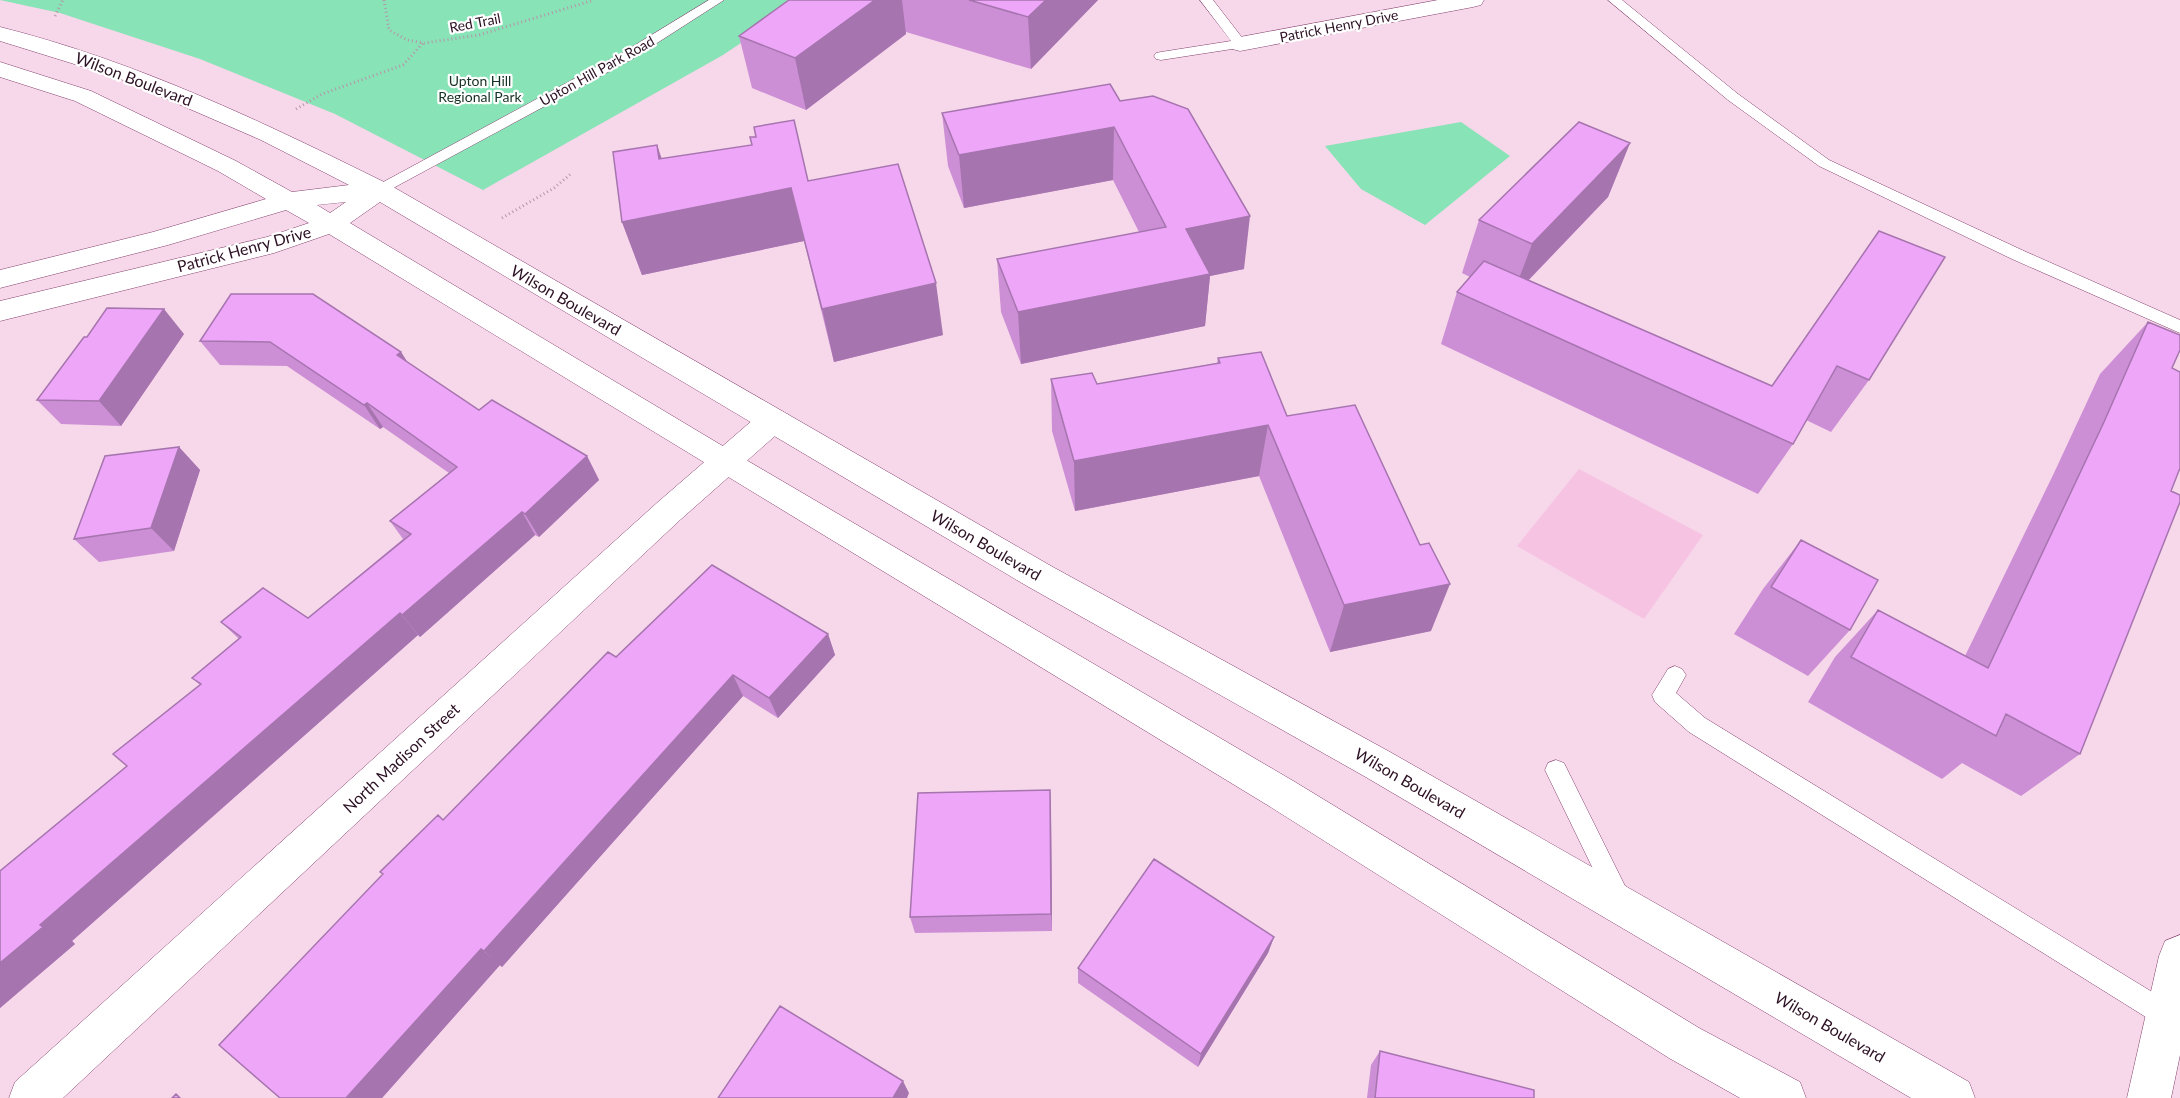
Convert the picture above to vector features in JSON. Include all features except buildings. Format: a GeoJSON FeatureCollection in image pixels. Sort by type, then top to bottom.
{"type":"FeatureCollection","features":[{"type":"Feature","properties":{"kind":"main road","name":"Patrick Henry Drive"},"geometry":{"type":"LineString","coordinates":[[1240,44],[1473,0]]}},
{"type":"Feature","properties":{"kind":"main road","name":"Wilson Boulevard"},"geometry":{"type":"LineString","coordinates":[[0,34],[124,72],[270,135],[379,190],[1039,576],[1377,764],[1953,1098]]}},
{"type":"Feature","properties":{"kind":"main road","name":"Wilson Boulevard"},"geometry":{"type":"LineString","coordinates":[[0,69],[83,96],[227,166],[332,224],[725,462],[1282,794],[1684,1043],[1784,1098]]}},
{"type":"Feature","properties":{"kind":"main road","name":"Patrick Henry Drive"},"geometry":{"type":"LineString","coordinates":[[0,279],[159,239],[290,200],[379,190]]}},
{"type":"Feature","properties":{"kind":"main road","name":"Patrick Henry Drive"},"geometry":{"type":"LineString","coordinates":[[0,311],[274,244],[332,224],[379,190]]}},
{"type":"Feature","properties":{"kind":"main road","name":"North Madison Street"},"geometry":{"type":"LineString","coordinates":[[31,1098],[773,420]]}},
{"type":"Feature","properties":{"kind":"main road"},"geometry":{"type":"LineString","coordinates":[[2150,1098],[2180,956]]}},
{"type":"Feature","properties":{"kind":"lane","name":"Upton Hill Park Road"},"geometry":{"type":"LineString","coordinates":[[379,190],[627,56],[718,0]]}},
{"type":"Feature","properties":{"kind":"lane"},"geometry":{"type":"LineString","coordinates":[[1161,57],[1240,44],[1206,0]]}},
{"type":"Feature","properties":{"kind":"lane"},"geometry":{"type":"LineString","coordinates":[[1614,0],[1733,97],[1824,163],[2018,255],[2180,327]]}},
{"type":"Feature","properties":{"kind":"lane"},"geometry":{"type":"LineString","coordinates":[[1675,675],[1664,695],[1696,725],[2166,1015]]}},
{"type":"Feature","properties":{"kind":"lane"},"geometry":{"type":"LineString","coordinates":[[1556,771],[1622,905]]}},
{"type":"Feature","properties":{"kind":"path"},"geometry":{"type":"LineString","coordinates":[[53,19],[63,0]]}},
{"type":"Feature","properties":{"kind":"path","name":"Red Trail"},"geometry":{"type":"LineString","coordinates":[[384,0],[389,30],[406,40],[424,43],[479,35],[594,0]]}},
{"type":"Feature","properties":{"kind":"path"},"geometry":{"type":"LineString","coordinates":[[295,110],[322,94],[403,65],[424,43]]}},
{"type":"Feature","properties":{"kind":"path"},"geometry":{"type":"LineString","coordinates":[[504,217],[554,188],[572,173]]}},
{"type":"Feature","properties":{"kind":"shaded area"},"geometry":{"type":"Polygon","coordinates":[[[1579,469],[1703,535],[1644,619],[1517,546],[1579,469]]]}},
{"type":"Feature","properties":{"kind":"green space","name":"Upton Hill Regional Park"},"geometry":{"type":"Polygon","coordinates":[[[0,0],[805,0],[723,55],[483,190],[335,114],[200,59],[60,13],[0,0]]]}},
{"type":"Feature","properties":{"kind":"green space"},"geometry":{"type":"Polygon","coordinates":[[[1461,122],[1510,156],[1425,225],[1361,189],[1325,146],[1461,122]]]}}]}
